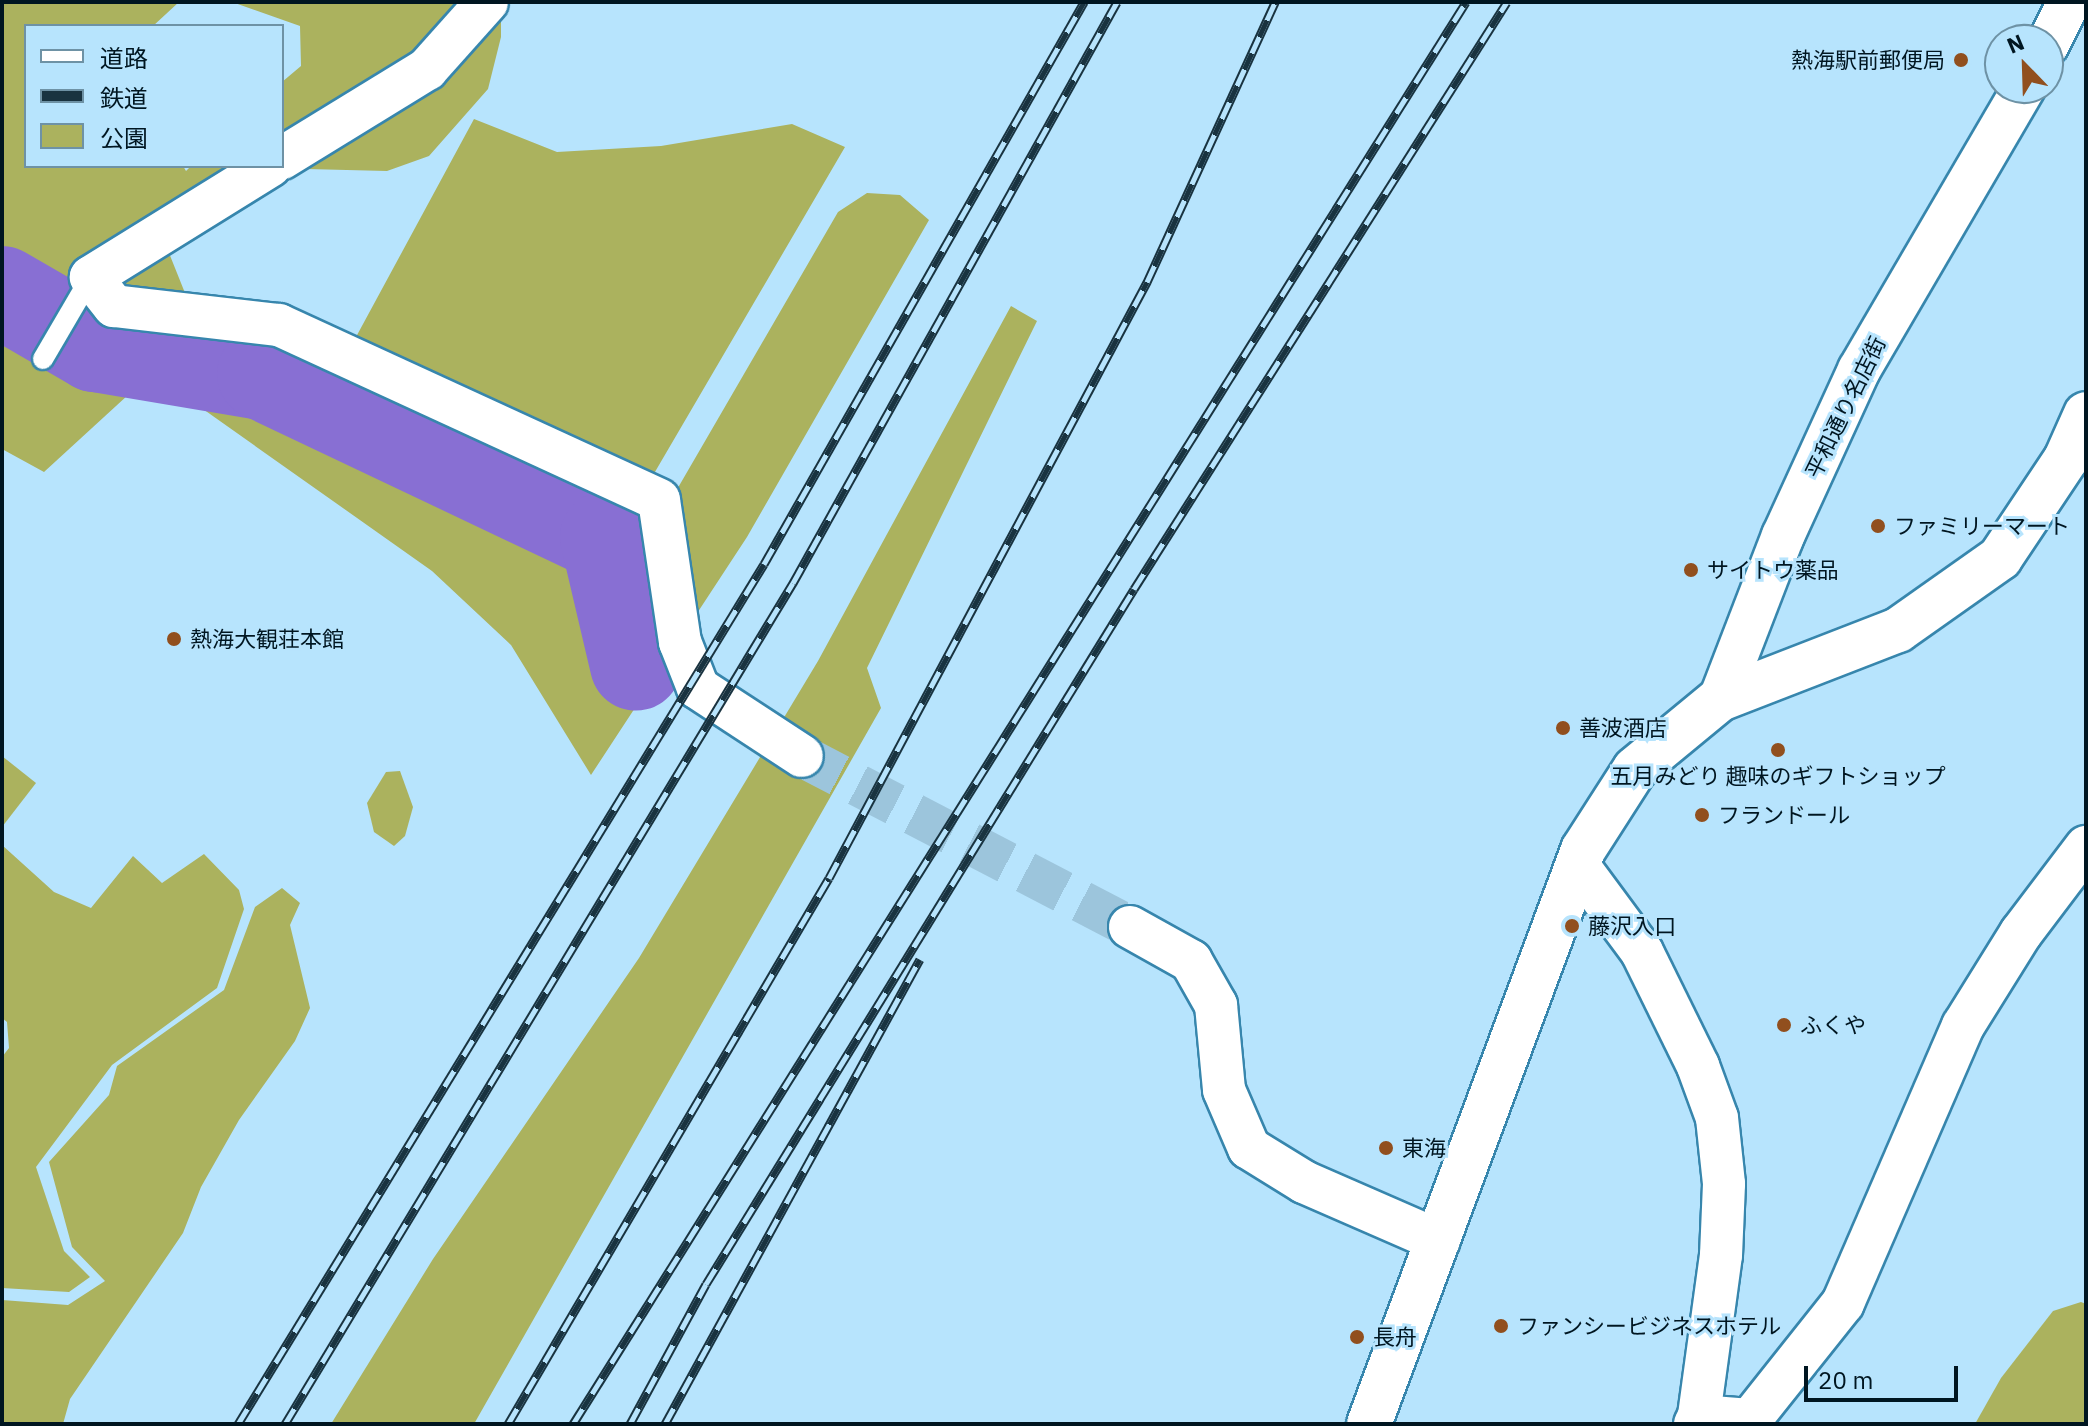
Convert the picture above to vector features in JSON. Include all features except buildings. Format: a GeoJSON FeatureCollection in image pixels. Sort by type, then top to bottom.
{"type":"FeatureCollection","features":[{"type":"Feature","properties":{"kind":"street"},"geometry":{"type":"LineString","coordinates":[[284,157],[427,69],[487,2]]}},
{"type":"Feature","properties":{"kind":"street"},"geometry":{"type":"LineString","coordinates":[[2058,24],[2069,2]]}},
{"type":"Feature","properties":{"kind":"street","name":"平和通り名店街"},"geometry":{"type":"LineString","coordinates":[[1720,699],[1783,536],[1859,370],[2015,104]]}},
{"type":"Feature","properties":{"kind":"street"},"geometry":{"type":"LineString","coordinates":[[267,168],[91,277],[114,306],[279,325],[659,500],[680,642],[698,688],[802,756]]}},
{"type":"Feature","properties":{"kind":"street"},"geometry":{"type":"LineString","coordinates":[[1369,1424],[1577,864],[1635,769],[1720,699],[1898,630],[2000,558],[2066,459],[2086,414]]}},
{"type":"Feature","properties":{"kind":"street"},"geometry":{"type":"LineString","coordinates":[[1577,864],[1642,952],[1688,1042],[1717,1118],[1724,1184],[1721,1255],[1697,1420],[1750,1420],[1843,1303],[1963,1026],[2021,933],[2086,847]]}},
{"type":"Feature","properties":{"kind":"street"},"geometry":{"type":"LineString","coordinates":[[1130,927],[1191,961],[1216,1005],[1224,1090],[1249,1148],[1304,1182],[1439,1241]]}},
{"type":"Feature","properties":{"kind":"lane"},"geometry":{"type":"LineString","coordinates":[[43,359],[91,277]]}},
{"type":"Feature","properties":{"kind":"green space"},"geometry":{"type":"Polygon","coordinates":[[[4,2],[179,2],[155,24],[24,24],[24,168],[184,168],[186,171],[189,168],[266,168],[169,253],[187,298],[672,498],[838,212],[867,193],[900,195],[929,220],[747,537],[591,775],[511,645],[432,571],[152,373],[44,472],[2,449],[4,2]]]}},
{"type":"Feature","properties":{"kind":"green space"},"geometry":{"type":"Polygon","coordinates":[[[232,2],[501,2],[501,37],[488,89],[429,156],[387,171],[266,168],[284,168],[284,80],[301,66],[300,26],[232,2]]]}},
{"type":"Feature","properties":{"kind":"green space"},"geometry":{"type":"Polygon","coordinates":[[[474,119],[557,152],[661,146],[792,124],[845,147],[652,477],[356,337],[474,119]]]}},
{"type":"Feature","properties":{"kind":"green space"},"geometry":{"type":"Polygon","coordinates":[[[1011,306],[1037,321],[867,668],[881,708],[474,1424],[331,1424],[433,1259],[639,958],[818,661],[1011,306]]]}},
{"type":"Feature","properties":{"kind":"green space"},"geometry":{"type":"Polygon","coordinates":[[[2,756],[36,783],[2,827],[2,756]]]}},
{"type":"Feature","properties":{"kind":"green space"},"geometry":{"type":"Polygon","coordinates":[[[400,771],[413,807],[405,836],[394,846],[374,832],[367,803],[386,772],[400,771]]]}},
{"type":"Feature","properties":{"kind":"green space"},"geometry":{"type":"Polygon","coordinates":[[[2,845],[54,892],[91,908],[133,856],[162,883],[204,854],[239,890],[244,909],[217,988],[112,1065],[36,1167],[64,1251],[90,1277],[69,1292],[2,1288],[2,1057],[9,1048],[7,1022],[2,1018],[2,845]]]}},
{"type":"Feature","properties":{"kind":"green space"},"geometry":{"type":"Polygon","coordinates":[[[282,888],[300,903],[290,925],[310,1008],[295,1041],[239,1120],[201,1187],[183,1233],[70,1399],[63,1424],[2,1424],[2,1300],[68,1305],[105,1281],[72,1247],[49,1162],[109,1095],[117,1066],[224,990],[255,907],[282,888]]]}},
{"type":"Feature","properties":{"kind":"green space"},"geometry":{"type":"Polygon","coordinates":[[[2081,1302],[2086,1304],[2086,1424],[1975,1424],[2001,1378],[2053,1311],[2081,1302]]]}},
{"type":"Feature","properties":{"kind":"waterway"},"geometry":{"type":"LineString","coordinates":[[2,292],[95,346],[263,374],[606,537],[636,665]]}},
{"type":"Feature","properties":{"kind":"tunnel"},"geometry":{"type":"LineString","coordinates":[[802,756],[1130,927]]}},
{"type":"Feature","properties":{"kind":"railway"},"geometry":{"type":"LineString","coordinates":[[238,1424],[764,564],[1084,2]]}},
{"type":"Feature","properties":{"kind":"railway"},"geometry":{"type":"LineString","coordinates":[[285,1424],[793,583],[1117,2]]}},
{"type":"Feature","properties":{"kind":"railway"},"geometry":{"type":"LineString","coordinates":[[508,1424],[829,878],[1147,282],[1275,2]]}},
{"type":"Feature","properties":{"kind":"railway"},"geometry":{"type":"LineString","coordinates":[[573,1424],[1466,2]]}},
{"type":"Feature","properties":{"kind":"railway"},"geometry":{"type":"LineString","coordinates":[[630,1424],[706,1284],[1134,589],[1507,2]]}},
{"type":"Feature","properties":{"kind":"railway"},"geometry":{"type":"LineString","coordinates":[[665,1424],[920,959]]}},
{"type":"Feature","properties":{"kind":"place","name":"熱海駅前郵便局"},"geometry":{"type":"Point","coordinates":[1961,60]}},
{"type":"Feature","properties":{"kind":"place","name":"ファミリーマート"},"geometry":{"type":"Point","coordinates":[1878,526]}},
{"type":"Feature","properties":{"kind":"place","name":"サイトウ薬品"},"geometry":{"type":"Point","coordinates":[1691,570]}},
{"type":"Feature","properties":{"kind":"place","name":"熱海大観荘本館"},"geometry":{"type":"Point","coordinates":[174,639]}},
{"type":"Feature","properties":{"kind":"place","name":"善波酒店"},"geometry":{"type":"Point","coordinates":[1563,728]}},
{"type":"Feature","properties":{"kind":"place","name":"五月みどり 趣味のギフトショップ"},"geometry":{"type":"Point","coordinates":[1778,750]}},
{"type":"Feature","properties":{"kind":"place","name":"フランドール"},"geometry":{"type":"Point","coordinates":[1702,815]}},
{"type":"Feature","properties":{"kind":"place","name":"藤沢入口"},"geometry":{"type":"Point","coordinates":[1572,926]}},
{"type":"Feature","properties":{"kind":"place","name":"ふくや"},"geometry":{"type":"Point","coordinates":[1784,1025]}},
{"type":"Feature","properties":{"kind":"place","name":"東海"},"geometry":{"type":"Point","coordinates":[1386,1148]}},
{"type":"Feature","properties":{"kind":"place","name":"ファンシービジネスホテル"},"geometry":{"type":"Point","coordinates":[1501,1326]}},
{"type":"Feature","properties":{"kind":"place","name":"長舟"},"geometry":{"type":"Point","coordinates":[1357,1337]}}]}
